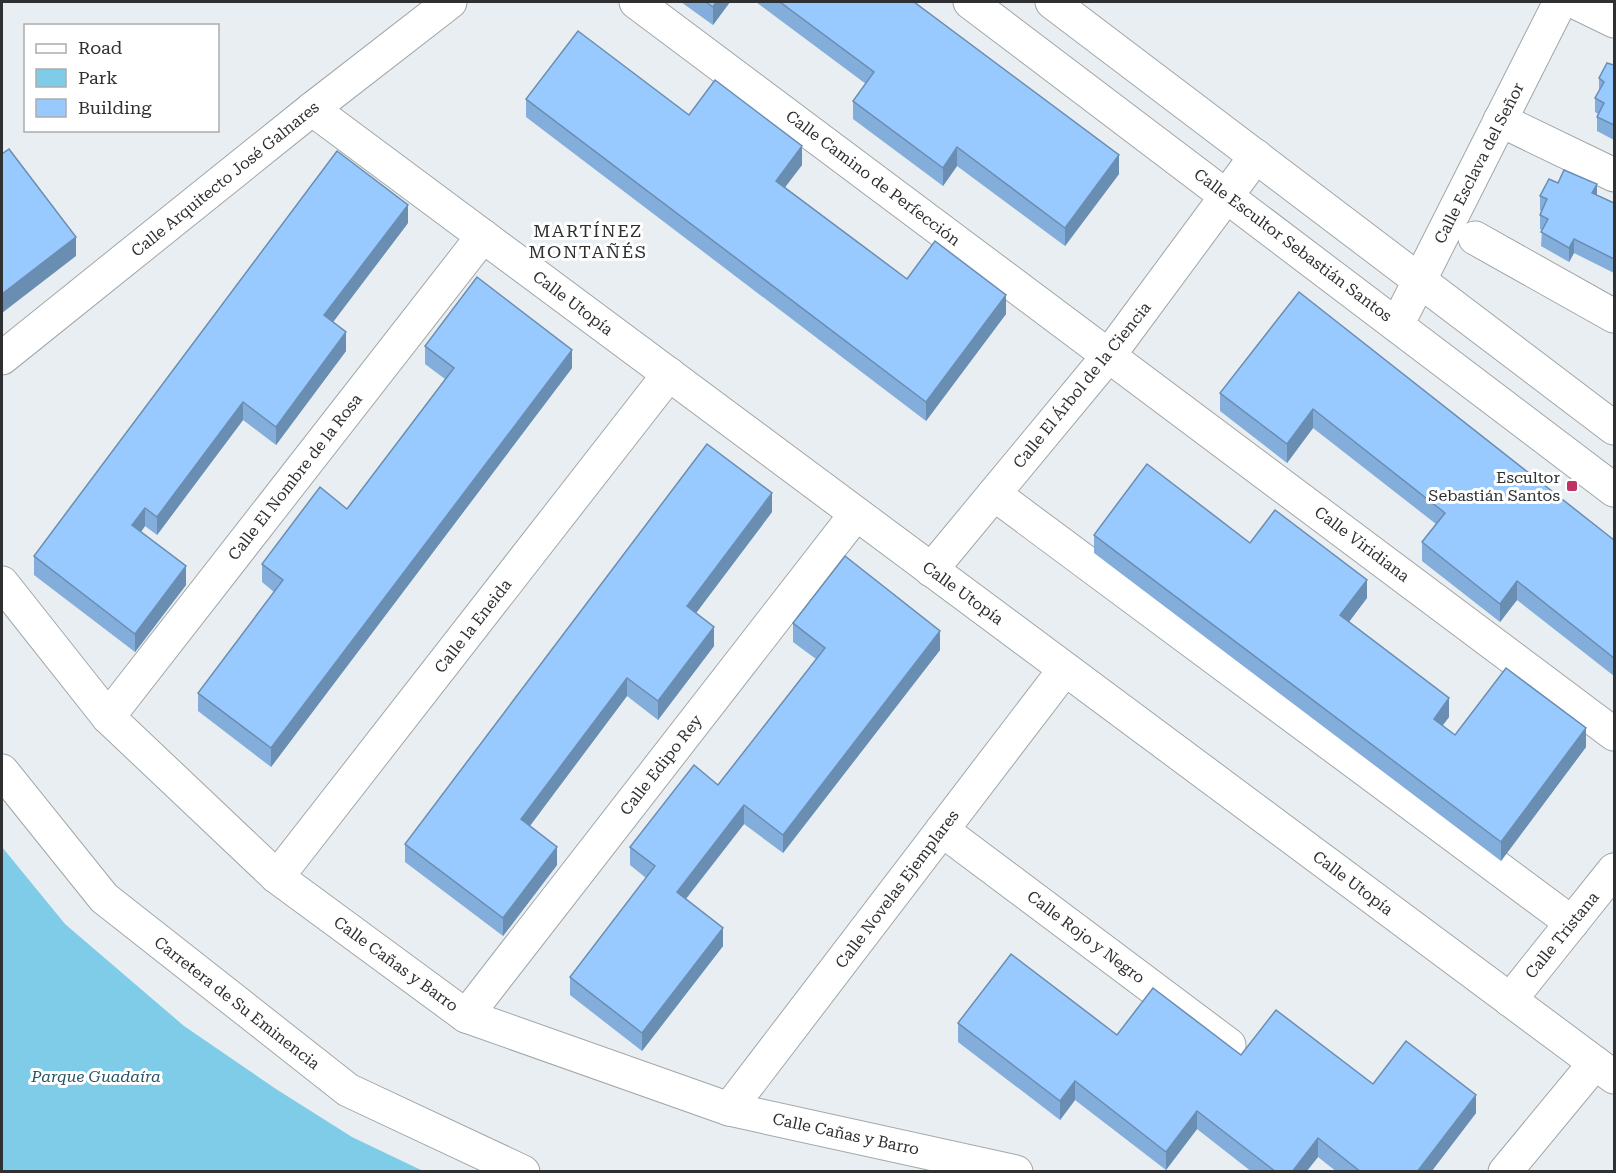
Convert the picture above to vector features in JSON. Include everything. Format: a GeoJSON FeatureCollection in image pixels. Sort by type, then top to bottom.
{"type":"FeatureCollection","features":[{"type":"Feature","properties":{"kind":"street","name":"Calle Arquitecto José Galnares"},"geometry":{"type":"LineString","coordinates":[[2,358],[312,109],[450,2]]}},
{"type":"Feature","properties":{"kind":"street","name":"Calle Camino de Perfección"},"geometry":{"type":"LineString","coordinates":[[636,2],[1109,355]]}},
{"type":"Feature","properties":{"kind":"street","name":"Calle Escultor Sebastián Santos"},"geometry":{"type":"LineString","coordinates":[[970,2],[1614,490]]}},
{"type":"Feature","properties":{"kind":"street"},"geometry":{"type":"LineString","coordinates":[[1052,2],[1614,428]]}},
{"type":"Feature","properties":{"kind":"street","name":"Calle Esclava del Señor"},"geometry":{"type":"LineString","coordinates":[[1397,325],[1560,2]]}},
{"type":"Feature","properties":{"kind":"street"},"geometry":{"type":"LineString","coordinates":[[1575,2],[1614,21]]}},
{"type":"Feature","properties":{"kind":"street","name":"Calle Utopía"},"geometry":{"type":"LineString","coordinates":[[312,109],[1605,1070]]}},
{"type":"Feature","properties":{"kind":"street"},"geometry":{"type":"LineString","coordinates":[[1500,120],[1614,175]]}},
{"type":"Feature","properties":{"kind":"street","name":"Calle El Árbol de la Ciencia"},"geometry":{"type":"LineString","coordinates":[[931,570],[1109,355],[1228,197],[1256,156]]}},
{"type":"Feature","properties":{"kind":"street","name":"Calle El Nombre de la Rosa"},"geometry":{"type":"LineString","coordinates":[[108,717],[483,236]]}},
{"type":"Feature","properties":{"kind":"street"},"geometry":{"type":"LineString","coordinates":[[1474,238],[1614,316]]}},
{"type":"Feature","properties":{"kind":"street","name":"Calle Viridiana"},"geometry":{"type":"LineString","coordinates":[[1109,355],[1614,734]]}},
{"type":"Feature","properties":{"kind":"street","name":"Calle la Eneida"},"geometry":{"type":"LineString","coordinates":[[277,877],[669,374]]}},
{"type":"Feature","properties":{"kind":"street"},"geometry":{"type":"LineString","coordinates":[[994,494],[1572,923]]}},
{"type":"Feature","properties":{"kind":"street","name":"Calle Edipo Rey"},"geometry":{"type":"LineString","coordinates":[[466,1016],[856,514]]}},
{"type":"Feature","properties":{"kind":"street","name":"Calle Cañas y Barro"},"geometry":{"type":"LineString","coordinates":[[2,582],[108,717],[277,877],[466,1016],[729,1109],[1016,1172]]}},
{"type":"Feature","properties":{"kind":"street","name":"Calle Novelas Ejemplares"},"geometry":{"type":"LineString","coordinates":[[729,1109],[1065,669]]}},
{"type":"Feature","properties":{"kind":"street","name":"Carretera de Su Eminencia"},"geometry":{"type":"LineString","coordinates":[[2,771],[104,898],[348,1090],[523,1172]]}},
{"type":"Feature","properties":{"kind":"street","name":"Calle Rojo y Negro"},"geometry":{"type":"LineString","coordinates":[[942,830],[1229,1045]]}},
{"type":"Feature","properties":{"kind":"street","name":"Calle Tristana"},"geometry":{"type":"LineString","coordinates":[[1510,1000],[1614,870]]}},
{"type":"Feature","properties":{"kind":"street"},"geometry":{"type":"LineString","coordinates":[[1504,1172],[1605,1070]]}},
{"type":"Feature","properties":{"kind":"green space","name":"Parque Guadaíra"},"geometry":{"type":"Polygon","coordinates":[[[2,847],[65,924],[184,1026],[276,1089],[352,1137],[423,1171],[2,1171],[2,847]]]}},
{"type":"Feature","properties":{"kind":"building"},"geometry":{"type":"Polygon","coordinates":[[[706,2],[716,2],[713,7],[706,2]]]}},
{"type":"Feature","properties":{"kind":"building"},"geometry":{"type":"Polygon","coordinates":[[[780,2],[914,2],[1119,155],[1065,228],[957,147],[943,168],[853,101],[874,72],[780,2]]]}},
{"type":"Feature","properties":{"kind":"building"},"geometry":{"type":"Polygon","coordinates":[[[578,31],[689,115],[715,80],[802,146],[776,181],[907,279],[935,241],[1006,295],[926,402],[526,99],[578,31]]]}},
{"type":"Feature","properties":{"kind":"building"},"geometry":{"type":"Polygon","coordinates":[[[1607,63],[1614,65],[1614,125],[1597,117],[1604,103],[1595,98],[1604,82],[1599,78],[1607,63]]]}},
{"type":"Feature","properties":{"kind":"building"},"geometry":{"type":"Polygon","coordinates":[[[9,149],[76,237],[2,294],[2,154],[9,149]]]}},
{"type":"Feature","properties":{"kind":"building"},"geometry":{"type":"Polygon","coordinates":[[[337,151],[408,205],[324,315],[346,332],[276,427],[243,402],[157,517],[145,508],[132,525],[186,566],[135,634],[34,556],[337,151]]]}},
{"type":"Feature","properties":{"kind":"building"},"geometry":{"type":"Polygon","coordinates":[[[1564,170],[1597,184],[1592,193],[1614,203],[1614,259],[1574,239],[1569,248],[1541,232],[1548,219],[1540,215],[1547,199],[1540,196],[1549,179],[1558,183],[1564,170]]]}},
{"type":"Feature","properties":{"kind":"building"},"geometry":{"type":"Polygon","coordinates":[[[477,277],[572,350],[271,748],[198,693],[283,580],[262,564],[320,487],[347,509],[454,368],[425,346],[477,277]]]}},
{"type":"Feature","properties":{"kind":"building"},"geometry":{"type":"Polygon","coordinates":[[[1299,292],[1614,540],[1614,658],[1517,581],[1500,604],[1422,542],[1445,513],[1313,409],[1287,444],[1220,393],[1299,292]]]}},
{"type":"Feature","properties":{"kind":"building"},"geometry":{"type":"Polygon","coordinates":[[[707,444],[772,493],[687,606],[714,627],[658,701],[627,678],[521,819],[557,847],[503,918],[405,844],[707,444]]]}},
{"type":"Feature","properties":{"kind":"building"},"geometry":{"type":"Polygon","coordinates":[[[1147,464],[1250,543],[1275,510],[1367,580],[1340,615],[1449,698],[1434,719],[1455,735],[1506,668],[1586,728],[1501,842],[1094,535],[1147,464]]]}},
{"type":"Feature","properties":{"kind":"building"},"geometry":{"type":"Polygon","coordinates":[[[845,556],[940,631],[783,835],[744,805],[677,892],[723,928],[642,1033],[570,977],[655,866],[630,847],[694,765],[718,785],[825,648],[793,623],[845,556]]]}},
{"type":"Feature","properties":{"kind":"building"},"geometry":{"type":"Polygon","coordinates":[[[1011,954],[1117,1035],[1153,988],[1241,1055],[1276,1010],[1373,1084],[1406,1041],[1476,1095],[1417,1172],[1361,1172],[1318,1138],[1292,1172],[1276,1172],[1197,1111],[1166,1152],[1075,1081],[1060,1101],[958,1023],[1011,954]]]}},
{"type":"Feature","properties":{"kind":"place","name":"Escultor Sebastián Santos"},"geometry":{"type":"Point","coordinates":[1572,486]}},
{"type":"Feature","properties":{"kind":"district","name":"MARTÍNEZ MONTAÑÉS"},"geometry":{"type":"Point","coordinates":[588,240]}}]}
